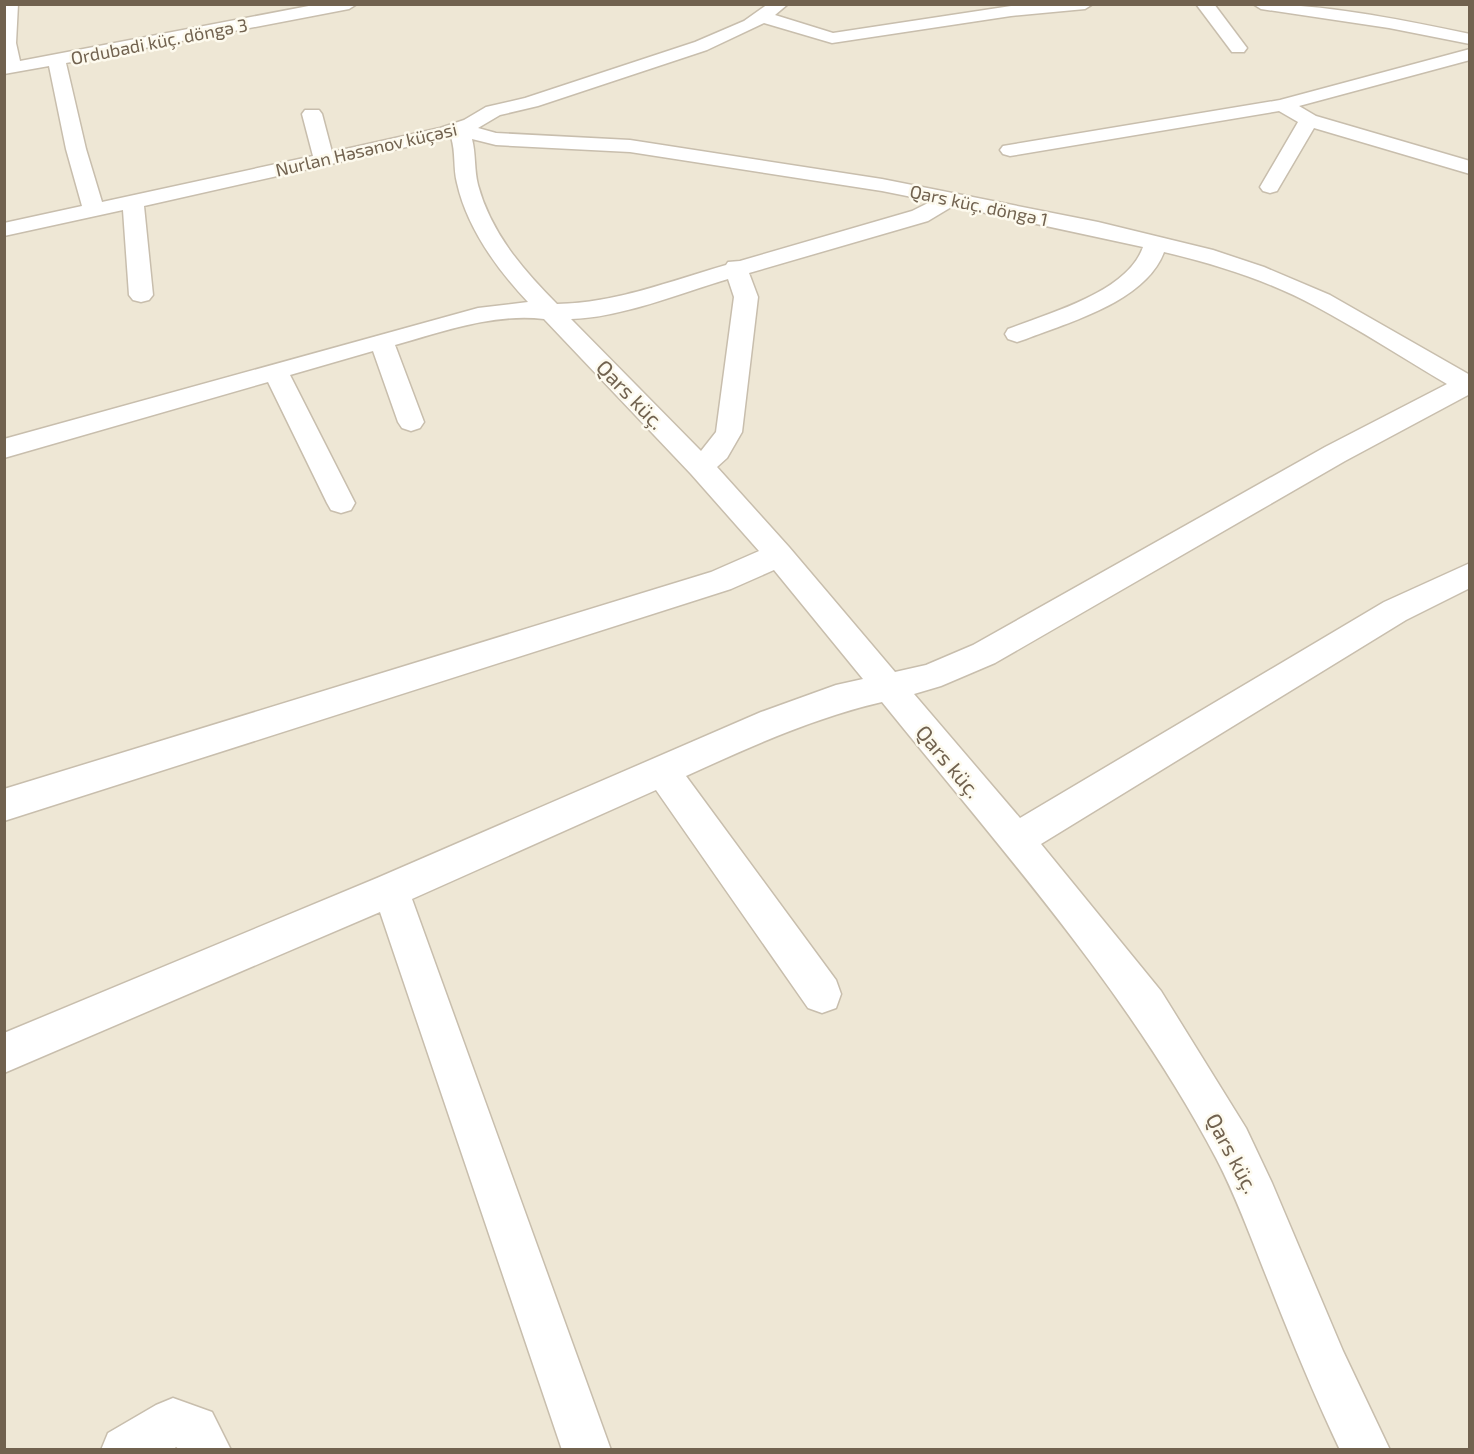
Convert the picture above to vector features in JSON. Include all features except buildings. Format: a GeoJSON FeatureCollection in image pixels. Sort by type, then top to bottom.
{"type":"FeatureCollection","features":[{"type":"Feature","properties":{"kind":"street"},"geometry":{"type":"LineString","coordinates":[[8,68],[10,4]]}},
{"type":"Feature","properties":{"kind":"street","name":"Ordubadi küç. döngə 3"},"geometry":{"type":"LineString","coordinates":[[8,68],[57,61],[349,4]]}},
{"type":"Feature","properties":{"kind":"street","name":"Nurlan Həsənov küçəsi"},"geometry":{"type":"LineString","coordinates":[[4,230],[133,200],[418,141],[458,129],[493,111],[531,102],[728,36],[780,4]]}},
{"type":"Feature","properties":{"kind":"street"},"geometry":{"type":"LineString","coordinates":[[762,17],[832,38],[1011,11],[1085,4]]}},
{"type":"Feature","properties":{"kind":"street"},"geometry":{"type":"LineString","coordinates":[[1204,4],[1238,48]]}},
{"type":"Feature","properties":{"kind":"street"},"geometry":{"type":"LineString","coordinates":[[1261,4],[1389,23],[1470,39]]}},
{"type":"Feature","properties":{"kind":"street"},"geometry":{"type":"LineString","coordinates":[[1010,150],[1282,105],[1470,54]]}},
{"type":"Feature","properties":{"kind":"street"},"geometry":{"type":"LineString","coordinates":[[57,61],[76,149],[94,210]]}},
{"type":"Feature","properties":{"kind":"street"},"geometry":{"type":"LineString","coordinates":[[1282,105],[1309,120],[1470,168]]}},
{"type":"Feature","properties":{"kind":"street"},"geometry":{"type":"LineString","coordinates":[[312,114],[324,159]]}},
{"type":"Feature","properties":{"kind":"street"},"geometry":{"type":"LineString","coordinates":[[1270,187],[1309,120]]}},
{"type":"Feature","properties":{"kind":"street","name":"Qars küç. döngə 1"},"geometry":{"type":"LineString","coordinates":[[458,129],[496,139],[597,143],[796,171],[950,198],[1213,257],[1256,272],[1322,300],[1468,385]]}},
{"type":"Feature","properties":{"kind":"street","name":"Qars küç."},"geometry":{"type":"LineString","coordinates":[[458,129],[465,150],[464,166],[470,193],[483,224],[507,262],[551,312],[701,467],[778,555],[1016,840],[1147,1005],[1231,1143],[1257,1198],[1326,1368],[1366,1449]]}},
{"type":"Feature","properties":{"kind":"street"},"geometry":{"type":"LineString","coordinates":[[4,449],[486,313],[525,309],[551,312],[588,311],[617,304],[736,267],[920,216],[934,210],[950,198]]}},
{"type":"Feature","properties":{"kind":"street"},"geometry":{"type":"LineString","coordinates":[[133,200],[141,295]]}},
{"type":"Feature","properties":{"kind":"street"},"geometry":{"type":"LineString","coordinates":[[1017,334],[1078,310],[1123,286],[1146,266],[1155,244]]}},
{"type":"Feature","properties":{"kind":"street"},"geometry":{"type":"LineString","coordinates":[[701,467],[718,451],[729,432],[747,297],[736,267]]}},
{"type":"Feature","properties":{"kind":"street"},"geometry":{"type":"LineString","coordinates":[[381,341],[411,422]]}},
{"type":"Feature","properties":{"kind":"street"},"geometry":{"type":"LineString","coordinates":[[275,371],[341,502]]}},
{"type":"Feature","properties":{"kind":"street"},"geometry":{"type":"LineString","coordinates":[[4,1053],[390,890],[773,722],[836,699],[886,685],[930,677],[984,654],[1335,454],[1468,385]]}},
{"type":"Feature","properties":{"kind":"street"},"geometry":{"type":"LineString","coordinates":[[4,805],[720,581],[778,555]]}},
{"type":"Feature","properties":{"kind":"street"},"geometry":{"type":"LineString","coordinates":[[1016,840],[1395,611],[1470,574]]}},
{"type":"Feature","properties":{"kind":"street"},"geometry":{"type":"LineString","coordinates":[[662,771],[822,994]]}},
{"type":"Feature","properties":{"kind":"street"},"geometry":{"type":"LineString","coordinates":[[390,890],[587,1449]]}},
{"type":"Feature","properties":{"kind":"street"},"geometry":{"type":"LineString","coordinates":[[125,1449],[173,1422],[195,1430],[207,1449]]}},
{"type":"Feature","properties":{"kind":"shaded area"},"geometry":{"type":"Polygon","coordinates":[[[5,5],[1469,5],[1469,1449],[5,1449],[5,5]]]}}]}
